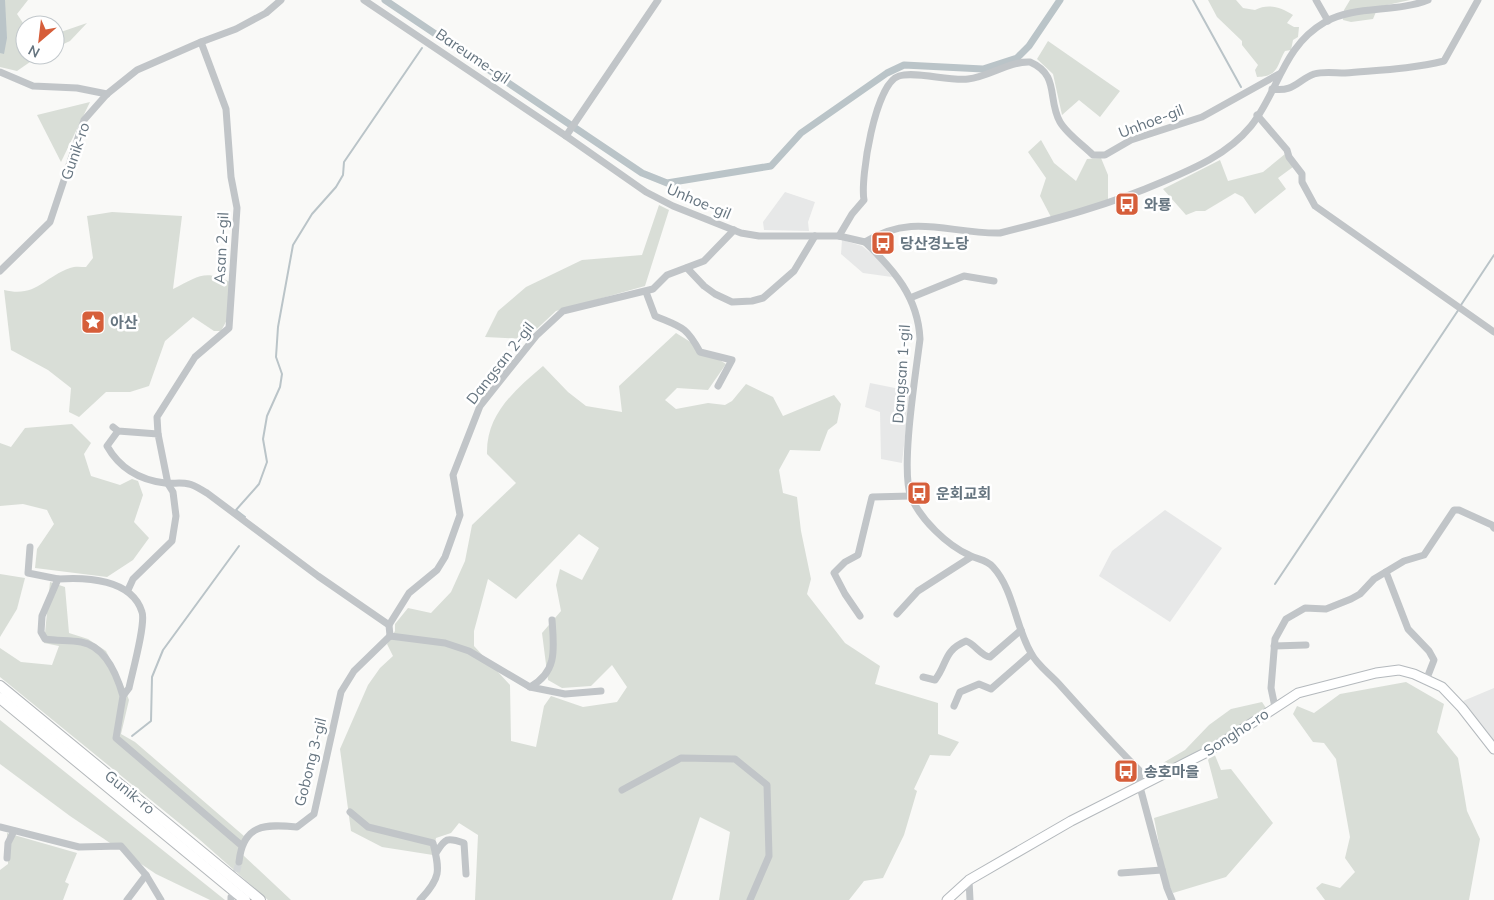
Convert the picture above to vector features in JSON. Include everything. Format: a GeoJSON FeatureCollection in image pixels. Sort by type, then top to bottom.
{"type":"FeatureCollection","features":[{"type":"Feature","properties":{"kind":"highway","name":"Gunik-ro"},"geometry":{"type":"LineString","coordinates":[[0,686],[260,900]]}},
{"type":"Feature","properties":{"kind":"highway","name":"Gunik-ro"},"geometry":{"type":"LineString","coordinates":[[0,698],[245,900]]}},
{"type":"Feature","properties":{"kind":"main road","name":"Songho-ro"},"geometry":{"type":"LineString","coordinates":[[947,900],[970,880],[1071,822],[1218,746],[1298,693],[1398,670],[1427,678],[1442,687],[1462,708],[1494,749]]}},
{"type":"Feature","properties":{"kind":"street","name":"Gunik-ro"},"geometry":{"type":"LineString","coordinates":[[0,271],[50,222],[84,120],[107,94],[137,70],[236,29],[266,13],[281,0]]}},
{"type":"Feature","properties":{"kind":"street","name":"Bareume-gil"},"geometry":{"type":"LineString","coordinates":[[364,0],[568,134]]}},
{"type":"Feature","properties":{"kind":"street"},"geometry":{"type":"LineString","coordinates":[[568,134],[658,0]]}},
{"type":"Feature","properties":{"kind":"street"},"geometry":{"type":"LineString","coordinates":[[1316,0],[1328,21]]}},
{"type":"Feature","properties":{"kind":"street"},"geometry":{"type":"LineString","coordinates":[[864,242],[879,233],[902,226],[936,226],[982,234],[1000,233],[1088,211],[1203,165],[1239,138],[1257,115],[1295,48],[1314,30],[1341,15],[1415,5],[1428,0]]}},
{"type":"Feature","properties":{"kind":"street"},"geometry":{"type":"LineString","coordinates":[[1272,89],[1285,91],[1313,74],[1325,72],[1341,73],[1427,66],[1444,61],[1478,0]]}},
{"type":"Feature","properties":{"kind":"street","name":"Asan 2-gil"},"geometry":{"type":"LineString","coordinates":[[128,590],[133,579],[172,540],[176,516],[173,492],[168,484],[158,434],[157,417],[195,357],[229,328],[237,208],[231,177],[226,109],[201,42]]}},
{"type":"Feature","properties":{"kind":"street","name":"Unhoe-gil"},"geometry":{"type":"LineString","coordinates":[[839,236],[852,214],[864,200],[862,187],[865,172],[865,156],[882,99],[889,84],[896,76],[908,74],[946,79],[968,79],[1030,62],[1039,66],[1049,76],[1060,122],[1093,155],[1105,155],[1131,140],[1202,116],[1280,73]]}},
{"type":"Feature","properties":{"kind":"street"},"geometry":{"type":"LineString","coordinates":[[0,72],[33,86],[77,88],[107,94]]}},
{"type":"Feature","properties":{"kind":"street"},"geometry":{"type":"LineString","coordinates":[[1257,115],[1287,150],[1289,157],[1302,174],[1302,182],[1315,206],[1494,332]]}},
{"type":"Feature","properties":{"kind":"street","name":"Unhoe-gil"},"geometry":{"type":"LineString","coordinates":[[568,134],[646,192],[673,206],[734,230],[759,236],[839,236],[864,242]]}},
{"type":"Feature","properties":{"kind":"street","name":"Dangsan 2-gil"},"geometry":{"type":"LineString","coordinates":[[389,625],[409,593],[437,570],[445,557],[460,515],[453,475],[480,406],[536,336],[563,310],[653,289],[667,275],[704,260],[734,230]]}},
{"type":"Feature","properties":{"kind":"street"},"geometry":{"type":"LineString","coordinates":[[687,268],[699,282],[715,294],[732,302],[752,301],[763,298],[794,271],[815,236]]}},
{"type":"Feature","properties":{"kind":"street","name":"Dangsan 1-gil"},"geometry":{"type":"LineString","coordinates":[[864,242],[896,276],[918,313],[920,338],[908,457],[911,496],[919,512],[932,526],[971,557],[982,558],[992,566],[1004,584],[1031,654],[1102,733],[1139,770],[1140,786],[1162,870],[1172,900]]}},
{"type":"Feature","properties":{"kind":"street"},"geometry":{"type":"LineString","coordinates":[[910,298],[964,276],[994,280]]}},
{"type":"Feature","properties":{"kind":"street"},"geometry":{"type":"LineString","coordinates":[[646,292],[655,316],[683,328],[690,334],[700,352],[732,360],[718,386]]}},
{"type":"Feature","properties":{"kind":"street"},"geometry":{"type":"LineString","coordinates":[[158,434],[116,429],[107,446],[113,456],[126,469],[144,479],[168,484],[191,484],[207,493],[310,570],[389,625],[390,636],[446,643],[469,651],[530,687],[565,694],[601,691]]}},
{"type":"Feature","properties":{"kind":"street"},"geometry":{"type":"LineString","coordinates":[[860,616],[844,594],[834,573],[845,562],[858,555],[872,497],[911,496]]}},
{"type":"Feature","properties":{"kind":"street"},"geometry":{"type":"LineString","coordinates":[[1275,707],[1270,688],[1275,638],[1286,620],[1305,608],[1326,609],[1351,599],[1386,572],[1404,561],[1424,555],[1454,510],[1459,510],[1492,524],[1494,528]]}},
{"type":"Feature","properties":{"kind":"street"},"geometry":{"type":"LineString","coordinates":[[30,547],[28,573],[58,580],[78,578],[103,582],[128,590],[142,612],[142,625],[129,688],[123,696]]}},
{"type":"Feature","properties":{"kind":"street"},"geometry":{"type":"LineString","coordinates":[[897,614],[918,591],[971,557]]}},
{"type":"Feature","properties":{"kind":"street"},"geometry":{"type":"LineString","coordinates":[[1386,572],[1408,629],[1429,651],[1434,660],[1427,678]]}},
{"type":"Feature","properties":{"kind":"street"},"geometry":{"type":"LineString","coordinates":[[58,580],[42,616],[40,632],[45,640],[82,642],[94,647],[107,659],[118,680],[123,696],[116,738],[241,845],[238,862]]}},
{"type":"Feature","properties":{"kind":"street"},"geometry":{"type":"LineString","coordinates":[[530,687],[541,681],[554,656],[552,620]]}},
{"type":"Feature","properties":{"kind":"street"},"geometry":{"type":"LineString","coordinates":[[923,677],[934,680],[954,646],[966,641],[972,643],[986,656],[990,657],[1021,630]]}},
{"type":"Feature","properties":{"kind":"street","name":"Gobong 3-gil"},"geometry":{"type":"LineString","coordinates":[[241,845],[258,827],[277,825],[297,827],[314,814],[341,692],[354,671],[390,636]]}},
{"type":"Feature","properties":{"kind":"street"},"geometry":{"type":"LineString","coordinates":[[1274,646],[1306,645]]}},
{"type":"Feature","properties":{"kind":"street"},"geometry":{"type":"LineString","coordinates":[[954,706],[960,692],[980,684],[991,689],[1031,654]]}},
{"type":"Feature","properties":{"kind":"street"},"geometry":{"type":"LineString","coordinates":[[622,790],[681,758],[734,759],[767,785],[769,856],[750,900]]}},
{"type":"Feature","properties":{"kind":"street"},"geometry":{"type":"LineString","coordinates":[[350,812],[368,827],[433,843],[438,864],[435,884],[420,900]]}},
{"type":"Feature","properties":{"kind":"street"},"geometry":{"type":"LineString","coordinates":[[0,828],[79,847],[121,846],[146,875],[160,900]]}},
{"type":"Feature","properties":{"kind":"street"},"geometry":{"type":"LineString","coordinates":[[7,858],[8,843],[14,831]]}},
{"type":"Feature","properties":{"kind":"street"},"geometry":{"type":"LineString","coordinates":[[436,853],[443,841],[449,838],[464,843],[466,874]]}},
{"type":"Feature","properties":{"kind":"street"},"geometry":{"type":"LineString","coordinates":[[1121,873],[1162,870]]}},
{"type":"Feature","properties":{"kind":"street"},"geometry":{"type":"LineString","coordinates":[[127,900],[146,875]]}},
{"type":"Feature","properties":{"kind":"street"},"geometry":{"type":"LineString","coordinates":[[970,880],[970,900]]}},
{"type":"Feature","properties":{"kind":"shaded area"},"geometry":{"type":"Polygon","coordinates":[[[0,0],[28,0],[18,15],[15,15],[15,65],[26,65],[17,71],[0,67],[0,0]]]}},
{"type":"Feature","properties":{"kind":"shaded area"},"geometry":{"type":"Polygon","coordinates":[[[0,0],[5,0],[7,38],[4,54],[0,53],[0,0]]]}},
{"type":"Feature","properties":{"kind":"shaded area"},"geometry":{"type":"Polygon","coordinates":[[[1208,0],[1236,0],[1243,8],[1255,10],[1270,6],[1293,15],[1287,23],[1294,27],[1299,27],[1298,37],[1293,40],[1291,50],[1285,51],[1276,69],[1270,75],[1257,77],[1255,70],[1258,65],[1242,45],[1242,41],[1217,17],[1208,0]]]}},
{"type":"Feature","properties":{"kind":"shaded area"},"geometry":{"type":"Polygon","coordinates":[[[1350,0],[1410,0],[1378,7],[1373,19],[1351,22],[1343,20],[1344,10],[1350,0]]]}},
{"type":"Feature","properties":{"kind":"shaded area"},"geometry":{"type":"Polygon","coordinates":[[[87,23],[70,41],[65,43],[65,31],[87,23]]]}},
{"type":"Feature","properties":{"kind":"shaded area"},"geometry":{"type":"Polygon","coordinates":[[[1048,41],[1120,91],[1100,117],[1079,100],[1062,115],[1053,74],[1037,59],[1048,41]]]}},
{"type":"Feature","properties":{"kind":"shaded area"},"geometry":{"type":"Polygon","coordinates":[[[90,102],[61,162],[37,115],[90,102]]]}},
{"type":"Feature","properties":{"kind":"shaded area"},"geometry":{"type":"Polygon","coordinates":[[[1041,140],[1054,163],[1076,181],[1087,159],[1101,158],[1108,175],[1108,202],[1051,217],[1040,196],[1046,178],[1028,152],[1041,140]]]}},
{"type":"Feature","properties":{"kind":"shaded area"},"geometry":{"type":"Polygon","coordinates":[[[1285,154],[1293,167],[1278,178],[1286,189],[1255,214],[1243,197],[1235,193],[1205,211],[1196,211],[1186,215],[1163,189],[1220,160],[1228,181],[1263,172],[1285,154]]]}},
{"type":"Feature","properties":{"kind":"shaded area"},"geometry":{"type":"Polygon","coordinates":[[[785,192],[815,202],[808,222],[809,231],[764,230],[763,222],[785,192]]]}},
{"type":"Feature","properties":{"kind":"shaded area"},"geometry":{"type":"Polygon","coordinates":[[[659,205],[669,210],[645,286],[556,311],[526,339],[485,337],[498,311],[526,287],[582,260],[642,255],[659,205]]]}},
{"type":"Feature","properties":{"kind":"shaded area"},"geometry":{"type":"Polygon","coordinates":[[[112,212],[182,216],[173,289],[195,278],[207,275],[230,282],[228,318],[221,331],[214,331],[193,317],[165,341],[149,386],[130,392],[106,392],[79,417],[69,412],[71,388],[48,370],[11,350],[4,290],[15,292],[32,289],[70,268],[86,267],[93,258],[87,216],[112,212]]]}},
{"type":"Feature","properties":{"kind":"shaded area"},"geometry":{"type":"Polygon","coordinates":[[[842,240],[862,246],[878,259],[892,277],[863,273],[841,254],[842,240]]]}},
{"type":"Feature","properties":{"kind":"shaded area"},"geometry":{"type":"Polygon","coordinates":[[[676,333],[726,364],[708,390],[677,388],[665,400],[676,409],[708,403],[725,405],[732,401],[746,384],[773,397],[783,416],[834,395],[841,404],[837,423],[828,430],[820,451],[790,450],[779,470],[783,493],[797,497],[801,531],[811,579],[807,594],[845,643],[880,666],[875,684],[938,703],[938,734],[959,742],[950,756],[930,755],[914,789],[917,791],[904,835],[883,878],[864,881],[849,900],[719,900],[730,832],[700,817],[672,900],[475,900],[478,835],[459,823],[451,833],[436,838],[433,855],[382,847],[351,831],[340,749],[368,685],[380,668],[393,656],[387,644],[395,631],[395,624],[408,608],[431,613],[451,592],[465,561],[472,525],[516,483],[487,454],[491,427],[497,415],[522,384],[543,366],[568,392],[586,406],[622,412],[619,386],[676,333]],[[579,534],[516,599],[488,579],[474,631],[474,646],[510,685],[511,741],[536,747],[544,706],[551,696],[583,707],[617,702],[627,687],[612,665],[591,686],[562,688],[548,680],[542,633],[561,611],[556,585],[560,569],[582,580],[599,548],[579,534]]]}},
{"type":"Feature","properties":{"kind":"shaded area"},"geometry":{"type":"Polygon","coordinates":[[[870,383],[910,391],[902,463],[881,459],[880,412],[865,407],[870,383]]]}},
{"type":"Feature","properties":{"kind":"shaded area"},"geometry":{"type":"Polygon","coordinates":[[[72,424],[91,443],[84,454],[91,476],[120,485],[132,479],[138,481],[143,495],[134,522],[149,538],[133,560],[107,577],[35,568],[37,549],[54,524],[47,510],[23,504],[0,506],[0,443],[11,447],[25,428],[72,424]]]}},
{"type":"Feature","properties":{"kind":"shaded area"},"geometry":{"type":"Polygon","coordinates":[[[1165,510],[1222,548],[1170,622],[1099,576],[1112,551],[1165,510]]]}},
{"type":"Feature","properties":{"kind":"shaded area"},"geometry":{"type":"Polygon","coordinates":[[[0,574],[25,578],[17,609],[0,637],[0,574]]]}},
{"type":"Feature","properties":{"kind":"shaded area"},"geometry":{"type":"Polygon","coordinates":[[[50,582],[65,587],[69,633],[88,639],[106,651],[124,687],[129,700],[121,734],[135,742],[244,836],[243,855],[291,900],[268,900],[200,840],[0,677],[0,648],[21,662],[52,665],[59,646],[44,643],[50,582]]]}},
{"type":"Feature","properties":{"kind":"shaded area"},"geometry":{"type":"Polygon","coordinates":[[[1406,682],[1444,704],[1437,732],[1458,758],[1467,811],[1480,839],[1469,900],[1325,900],[1316,888],[1322,883],[1340,888],[1355,872],[1345,858],[1350,837],[1336,759],[1324,743],[1313,742],[1293,714],[1297,706],[1314,713],[1340,694],[1406,682]]]}},
{"type":"Feature","properties":{"kind":"shaded area"},"geometry":{"type":"Polygon","coordinates":[[[1494,688],[1494,745],[1463,701],[1494,688]]]}},
{"type":"Feature","properties":{"kind":"shaded area"},"geometry":{"type":"Polygon","coordinates":[[[1262,702],[1266,708],[1219,739],[1152,776],[1151,770],[1185,750],[1209,725],[1231,709],[1262,702]]]}},
{"type":"Feature","properties":{"kind":"shaded area"},"geometry":{"type":"Polygon","coordinates":[[[0,720],[225,900],[210,900],[156,874],[70,816],[0,764],[0,720]]]}},
{"type":"Feature","properties":{"kind":"shaded area"},"geometry":{"type":"Polygon","coordinates":[[[1214,753],[1221,770],[1231,769],[1273,823],[1226,877],[1173,893],[1166,880],[1154,818],[1218,798],[1208,760],[1214,753]]]}},
{"type":"Feature","properties":{"kind":"shaded area"},"geometry":{"type":"Polygon","coordinates":[[[7,833],[77,853],[65,882],[69,884],[63,900],[0,900],[0,870],[8,864],[7,833]]]}},
{"type":"Feature","properties":{"kind":"waterway"},"geometry":{"type":"LineString","coordinates":[[385,0],[642,173],[667,183],[771,166],[801,133],[887,73],[904,65],[983,69],[1017,58],[1029,46],[1060,0]]}},
{"type":"Feature","properties":{"kind":"waterway"},"geometry":{"type":"LineString","coordinates":[[1193,0],[1241,87]]}},
{"type":"Feature","properties":{"kind":"waterway"},"geometry":{"type":"LineString","coordinates":[[245,517],[236,510],[259,484],[267,462],[263,439],[267,416],[280,387],[282,374],[276,357],[278,327],[293,245],[312,214],[336,187],[343,175],[344,162],[422,48]]}},
{"type":"Feature","properties":{"kind":"waterway"},"geometry":{"type":"LineString","coordinates":[[1461,305],[1494,255]]}},
{"type":"Feature","properties":{"kind":"waterway"},"geometry":{"type":"LineString","coordinates":[[1275,584],[1459,309]]}},
{"type":"Feature","properties":{"kind":"waterway"},"geometry":{"type":"LineString","coordinates":[[132,736],[151,721],[152,677],[163,650],[239,546]]}},
{"type":"Feature","properties":{"kind":"tunnel"},"geometry":{"type":"LineString","coordinates":[[234,882],[239,862]]}},
{"type":"Feature","properties":{"kind":"place","name":"와룡"},"geometry":{"type":"Point","coordinates":[1127,204]}},
{"type":"Feature","properties":{"kind":"place","name":"당산경노당"},"geometry":{"type":"Point","coordinates":[883,243]}},
{"type":"Feature","properties":{"kind":"place","name":"아산"},"geometry":{"type":"Point","coordinates":[93,322]}},
{"type":"Feature","properties":{"kind":"place","name":"운회교회"},"geometry":{"type":"Point","coordinates":[919,493]}},
{"type":"Feature","properties":{"kind":"place","name":"송호마을"},"geometry":{"type":"Point","coordinates":[1126,771]}}]}
